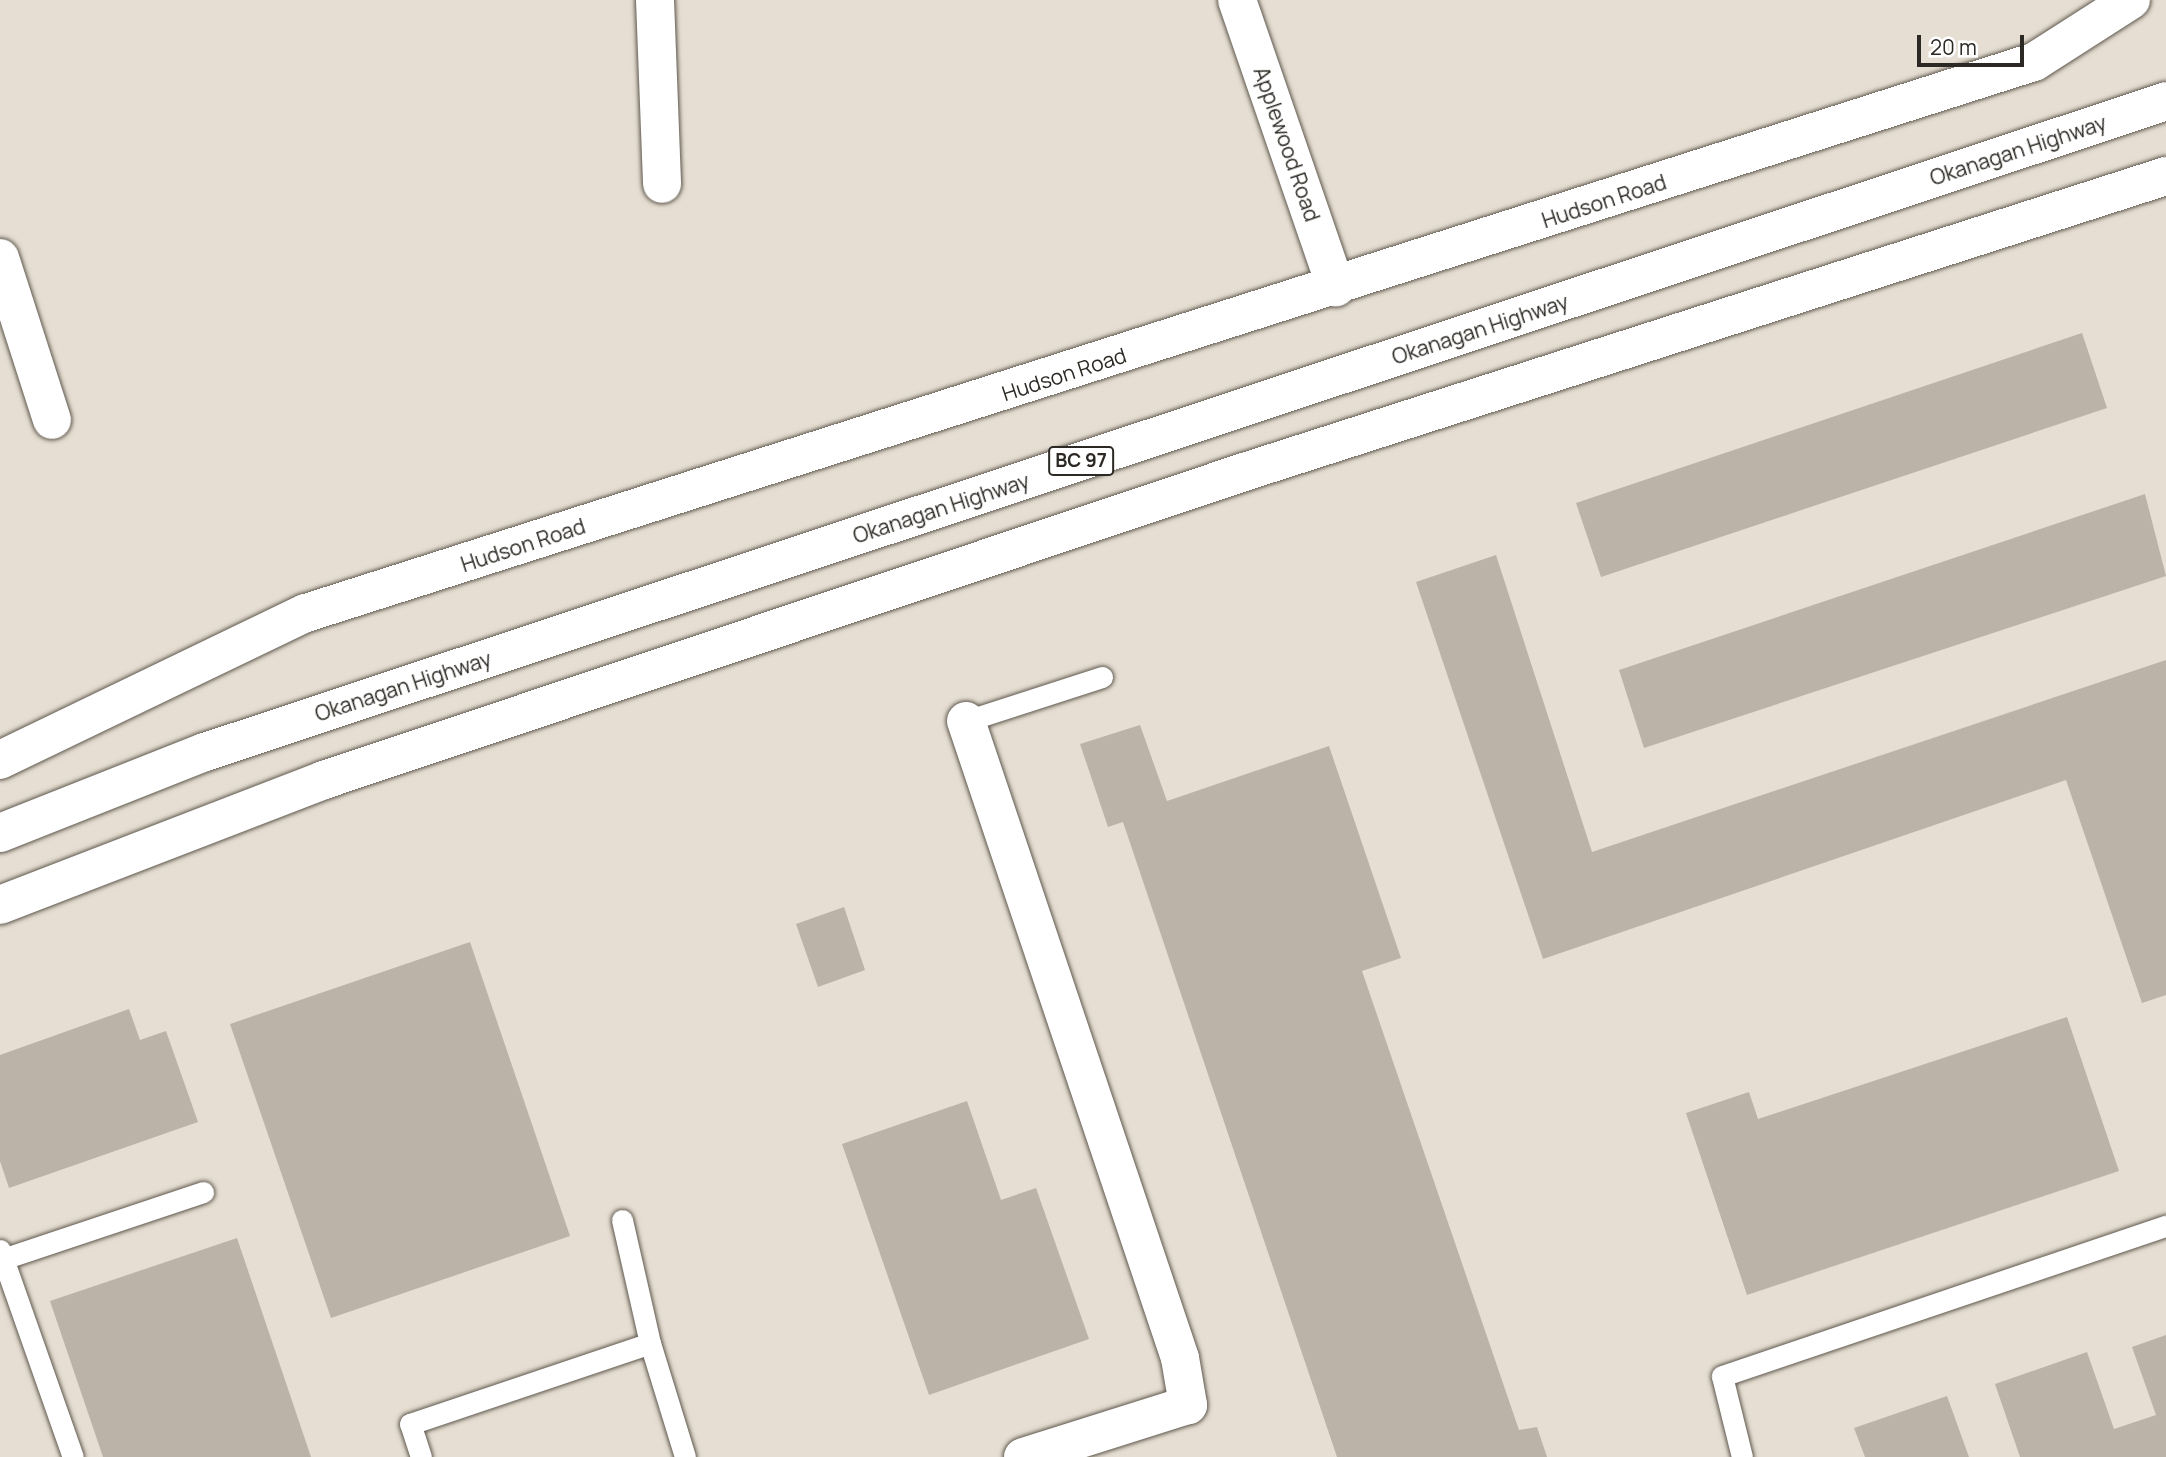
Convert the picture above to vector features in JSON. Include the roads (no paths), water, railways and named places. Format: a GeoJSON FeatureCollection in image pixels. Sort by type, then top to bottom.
{"type":"FeatureCollection","features":[{"type":"Feature","properties":{"kind":"main road"},"geometry":{"type":"LineString","coordinates":[[654,0],[662,184]]}},
{"type":"Feature","properties":{"kind":"main road","name":"Applewood Road"},"geometry":{"type":"LineString","coordinates":[[1237,0],[1336,288]]}},
{"type":"Feature","properties":{"kind":"main road","name":"Hudson Road"},"geometry":{"type":"LineString","coordinates":[[0,761],[306,613],[1336,288],[2034,62],[2131,0]]}},
{"type":"Feature","properties":{"kind":"main road","name":"Okanagan Highway"},"geometry":{"type":"LineString","coordinates":[[0,833],[205,752],[2166,101]]}},
{"type":"Feature","properties":{"kind":"main road"},"geometry":{"type":"LineString","coordinates":[[0,905],[324,780],[1244,472],[2166,176]]}},
{"type":"Feature","properties":{"kind":"main road"},"geometry":{"type":"LineString","coordinates":[[0,258],[52,419]]}},
{"type":"Feature","properties":{"kind":"main road"},"geometry":{"type":"LineString","coordinates":[[966,721],[1180,1358],[1188,1405],[1023,1457]]}},
{"type":"Feature","properties":{"kind":"lane"},"geometry":{"type":"LineString","coordinates":[[966,721],[1102,677]]}},
{"type":"Feature","properties":{"kind":"lane"},"geometry":{"type":"LineString","coordinates":[[74,1457],[1,1254],[203,1192]]}},
{"type":"Feature","properties":{"kind":"lane"},"geometry":{"type":"LineString","coordinates":[[622,1220],[650,1343],[685,1457]]}},
{"type":"Feature","properties":{"kind":"lane"},"geometry":{"type":"LineString","coordinates":[[1742,1457],[1722,1376],[2166,1226]]}},
{"type":"Feature","properties":{"kind":"lane"},"geometry":{"type":"LineString","coordinates":[[421,1457],[410,1424],[650,1343]]}}]}
